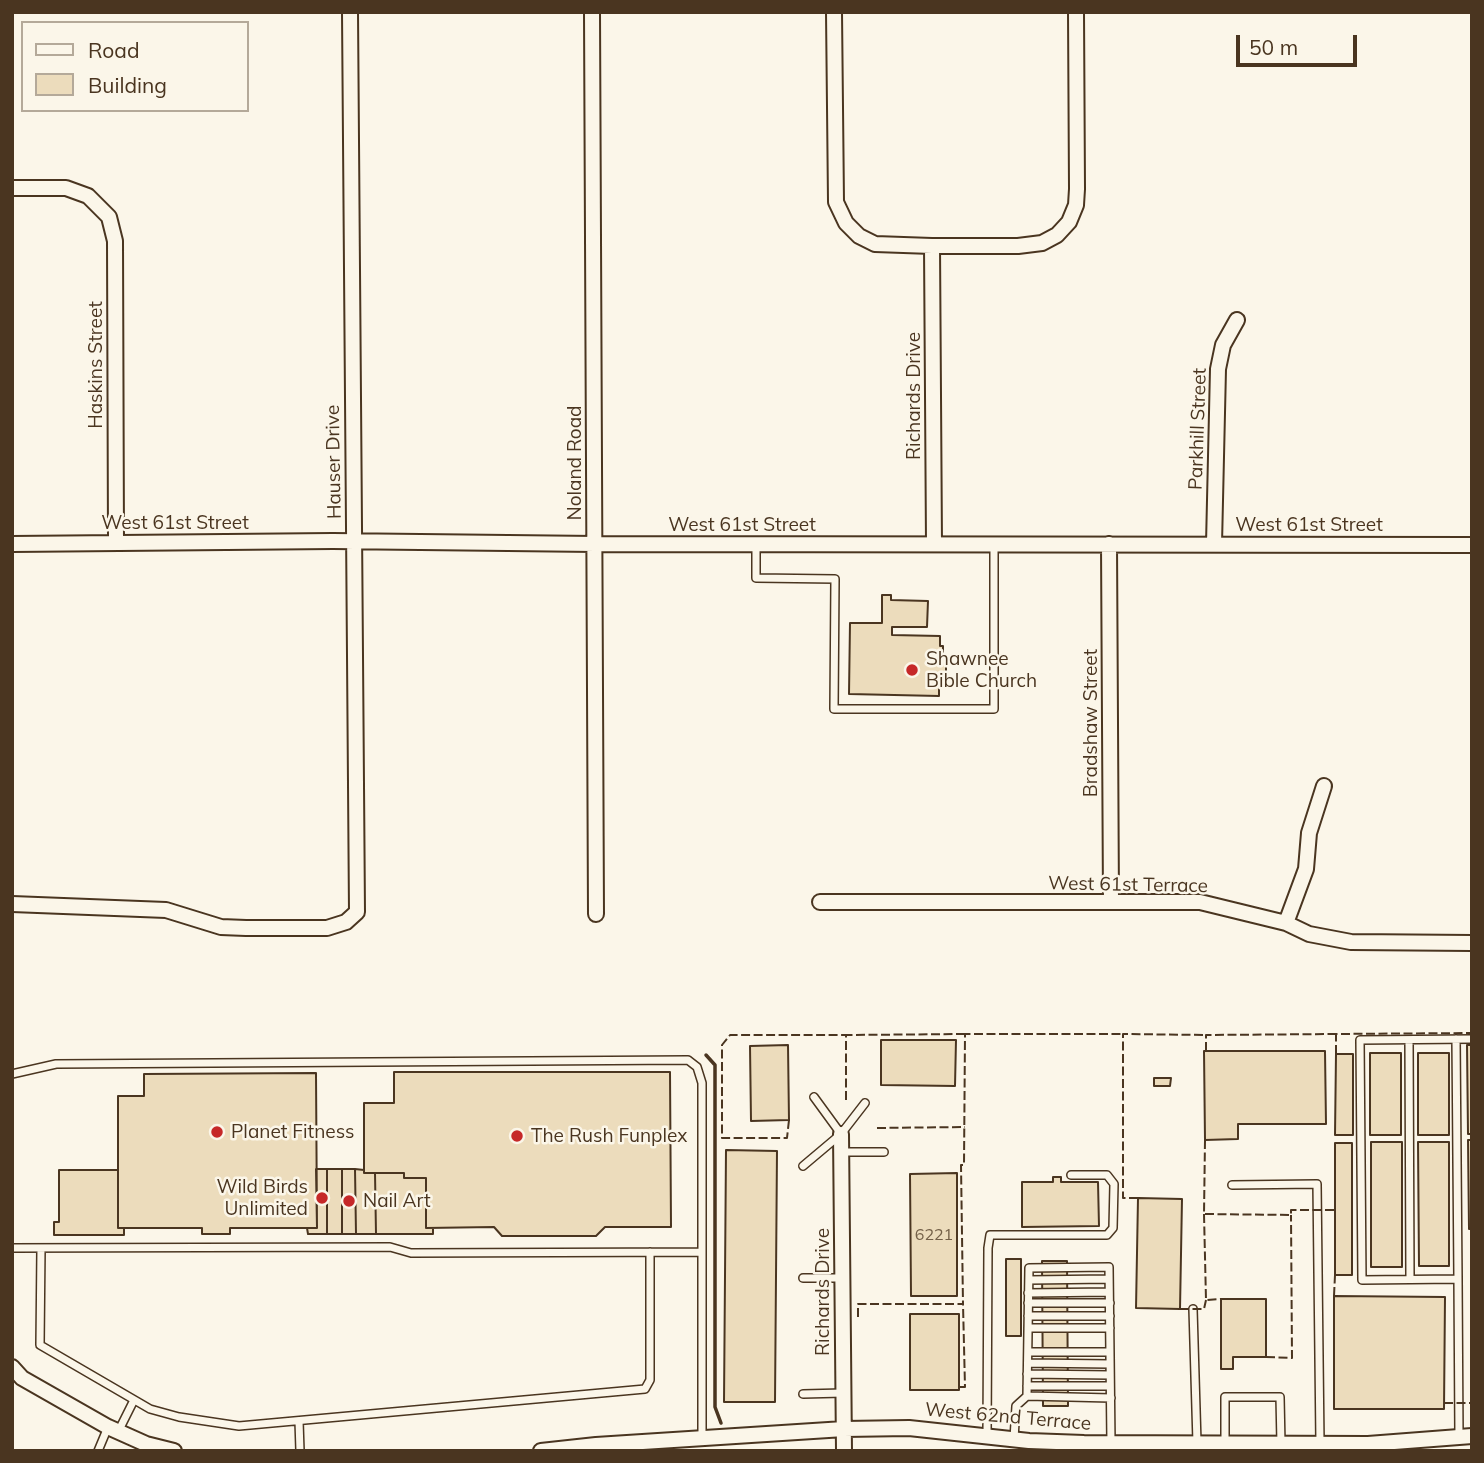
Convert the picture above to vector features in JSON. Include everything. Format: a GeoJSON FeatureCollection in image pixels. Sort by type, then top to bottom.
{"type":"FeatureCollection","features":[{"type":"Feature","properties":{"kind":"street","name":"Hauser Drive"},"geometry":{"type":"LineString","coordinates":[[12,904],[166,911],[222,927],[246,928],[327,928],[346,922],[357,912],[350,12]]}},
{"type":"Feature","properties":{"kind":"street","name":"Noland Road"},"geometry":{"type":"LineString","coordinates":[[592,12],[596,914]]}},
{"type":"Feature","properties":{"kind":"street"},"geometry":{"type":"LineString","coordinates":[[834,12],[836,202],[846,223],[859,236],[875,244],[932,246],[1018,246],[1042,243],[1057,235],[1069,222],[1076,205],[1077,189],[1076,12]]}},
{"type":"Feature","properties":{"kind":"street","name":"Haskins Street"},"geometry":{"type":"LineString","coordinates":[[12,188],[65,188],[88,196],[109,217],[114,241],[116,542]]}},
{"type":"Feature","properties":{"kind":"street","name":"Richards Drive"},"geometry":{"type":"LineString","coordinates":[[932,246],[934,544]]}},
{"type":"Feature","properties":{"kind":"street","name":"Parkhill Street"},"geometry":{"type":"LineString","coordinates":[[1214,544],[1218,369],[1223,345],[1237,320]]}},
{"type":"Feature","properties":{"kind":"street","name":"West 61st Street"},"geometry":{"type":"LineString","coordinates":[[12,544],[1472,545]]}},
{"type":"Feature","properties":{"kind":"street","name":"Bradshaw Street"},"geometry":{"type":"LineString","coordinates":[[1109,544],[1111,902]]}},
{"type":"Feature","properties":{"kind":"street"},"geometry":{"type":"LineString","coordinates":[[1286,923],[1306,869],[1309,833],[1324,786]]}},
{"type":"Feature","properties":{"kind":"street","name":"West 61st Terrace"},"geometry":{"type":"LineString","coordinates":[[820,902],[1200,902],[1286,923],[1310,934],[1351,942],[1472,943]]}},
{"type":"Feature","properties":{"kind":"street","name":"Richards Drive"},"geometry":{"type":"LineString","coordinates":[[841,1134],[844,1451]]}},
{"type":"Feature","properties":{"kind":"street"},"geometry":{"type":"LineString","coordinates":[[15,1374],[113,1429],[146,1444],[174,1451]]}},
{"type":"Feature","properties":{"kind":"street","name":"West 62nd Terrace"},"geometry":{"type":"LineString","coordinates":[[541,1451],[844,1429],[909,1428],[1014,1439],[1111,1443],[1368,1444],[1465,1437]]}},
{"type":"Feature","properties":{"kind":"lane"},"geometry":{"type":"LineString","coordinates":[[756,544],[756,578],[835,579],[834,709],[995,709],[994,544]]}},
{"type":"Feature","properties":{"kind":"lane"},"geometry":{"type":"LineString","coordinates":[[1456,1039],[1458,1279],[1465,1437]]}},
{"type":"Feature","properties":{"kind":"lane"},"geometry":{"type":"LineString","coordinates":[[1458,1279],[1362,1280],[1360,1040],[1472,1039]]}},
{"type":"Feature","properties":{"kind":"lane"},"geometry":{"type":"LineString","coordinates":[[1409,1040],[1410,1279]]}},
{"type":"Feature","properties":{"kind":"lane"},"geometry":{"type":"LineString","coordinates":[[12,1074],[56,1064],[77,1063],[688,1060],[697,1067],[702,1083],[702,1438]]}},
{"type":"Feature","properties":{"kind":"lane"},"geometry":{"type":"LineString","coordinates":[[814,1097],[841,1134]]}},
{"type":"Feature","properties":{"kind":"lane"},"geometry":{"type":"LineString","coordinates":[[803,1167],[841,1134],[865,1103]]}},
{"type":"Feature","properties":{"kind":"lane"},"geometry":{"type":"LineString","coordinates":[[841,1152],[884,1152]]}},
{"type":"Feature","properties":{"kind":"lane"},"geometry":{"type":"LineString","coordinates":[[987,1436],[990,1235],[1107,1235],[1113,1228],[1114,1184],[1107,1175],[1071,1175]]}},
{"type":"Feature","properties":{"kind":"lane"},"geometry":{"type":"LineString","coordinates":[[1232,1185],[1317,1184],[1320,1444]]}},
{"type":"Feature","properties":{"kind":"lane"},"geometry":{"type":"LineString","coordinates":[[12,1248],[390,1247],[411,1253],[702,1252]]}},
{"type":"Feature","properties":{"kind":"lane"},"geometry":{"type":"LineString","coordinates":[[41,1248],[40,1345],[150,1409],[179,1418],[239,1426],[645,1389],[650,1380],[650,1252]]}},
{"type":"Feature","properties":{"kind":"lane"},"geometry":{"type":"LineString","coordinates":[[1027,1396],[1029,1268],[1109,1267],[1111,1443]]}},
{"type":"Feature","properties":{"kind":"lane"},"geometry":{"type":"LineString","coordinates":[[803,1278],[842,1278]]}},
{"type":"Feature","properties":{"kind":"lane"},"geometry":{"type":"LineString","coordinates":[[1029,1280],[1109,1279]]}},
{"type":"Feature","properties":{"kind":"lane"},"geometry":{"type":"LineString","coordinates":[[1028,1293],[1109,1292]]}},
{"type":"Feature","properties":{"kind":"lane"},"geometry":{"type":"LineString","coordinates":[[1028,1303],[1110,1303]]}},
{"type":"Feature","properties":{"kind":"lane"},"geometry":{"type":"LineString","coordinates":[[1193,1309],[1197,1444]]}},
{"type":"Feature","properties":{"kind":"lane"},"geometry":{"type":"LineString","coordinates":[[1028,1316],[1110,1316]]}},
{"type":"Feature","properties":{"kind":"lane"},"geometry":{"type":"LineString","coordinates":[[1028,1328],[1110,1328]]}},
{"type":"Feature","properties":{"kind":"lane"},"geometry":{"type":"LineString","coordinates":[[1028,1352],[1110,1353]]}},
{"type":"Feature","properties":{"kind":"lane"},"geometry":{"type":"LineString","coordinates":[[1028,1363],[1110,1364]]}},
{"type":"Feature","properties":{"kind":"lane"},"geometry":{"type":"LineString","coordinates":[[1027,1374],[1110,1375]]}},
{"type":"Feature","properties":{"kind":"lane"},"geometry":{"type":"LineString","coordinates":[[1027,1386],[1110,1386]]}},
{"type":"Feature","properties":{"kind":"lane"},"geometry":{"type":"LineString","coordinates":[[803,1394],[843,1393]]}},
{"type":"Feature","properties":{"kind":"lane"},"geometry":{"type":"LineString","coordinates":[[1014,1439],[1016,1406],[1027,1396],[1111,1398]]}},
{"type":"Feature","properties":{"kind":"lane"},"geometry":{"type":"LineString","coordinates":[[1225,1444],[1225,1396],[1280,1397],[1281,1444]]}},
{"type":"Feature","properties":{"kind":"lane"},"geometry":{"type":"LineString","coordinates":[[98,1451],[134,1400]]}},
{"type":"Feature","properties":{"kind":"lane"},"geometry":{"type":"LineString","coordinates":[[299,1421],[300,1451]]}},
{"type":"Feature","properties":{"kind":"building","name":"Shawnee Bible Church"},"geometry":{"type":"Polygon","coordinates":[[[882,595],[891,595],[891,600],[928,601],[927,627],[892,627],[892,635],[940,636],[940,646],[943,646],[943,655],[946,655],[946,675],[943,675],[943,683],[939,683],[939,696],[849,694],[850,623],[882,623],[882,595]]]}},
{"type":"Feature","properties":{"kind":"building"},"geometry":{"type":"Polygon","coordinates":[[[881,1040],[956,1040],[955,1086],[881,1085],[881,1040]]]}},
{"type":"Feature","properties":{"kind":"building"},"geometry":{"type":"Polygon","coordinates":[[[788,1045],[789,1120],[751,1121],[750,1046],[788,1045]]]}},
{"type":"Feature","properties":{"kind":"building"},"geometry":{"type":"Polygon","coordinates":[[[1467,1045],[1472,1045],[1472,1134],[1468,1134],[1467,1045]]]}},
{"type":"Feature","properties":{"kind":"building"},"geometry":{"type":"Polygon","coordinates":[[[1204,1051],[1325,1051],[1326,1124],[1238,1124],[1238,1139],[1205,1140],[1204,1051]]]}},
{"type":"Feature","properties":{"kind":"building"},"geometry":{"type":"Polygon","coordinates":[[[1370,1053],[1401,1053],[1401,1135],[1370,1135],[1370,1053]]]}},
{"type":"Feature","properties":{"kind":"building"},"geometry":{"type":"Polygon","coordinates":[[[1418,1053],[1449,1053],[1449,1135],[1418,1135],[1418,1053]]]}},
{"type":"Feature","properties":{"kind":"building"},"geometry":{"type":"Polygon","coordinates":[[[1336,1054],[1353,1054],[1353,1135],[1335,1135],[1336,1054]]]}},
{"type":"Feature","properties":{"kind":"building","name":"The Rush Funplex"},"geometry":{"type":"Polygon","coordinates":[[[394,1072],[670,1072],[671,1227],[605,1227],[596,1236],[502,1236],[494,1227],[426,1228],[426,1178],[404,1178],[404,1173],[364,1173],[364,1103],[394,1103],[394,1072]]]}},
{"type":"Feature","properties":{"kind":"building","name":"Planet Fitness"},"geometry":{"type":"Polygon","coordinates":[[[316,1073],[317,1228],[230,1228],[230,1234],[202,1234],[202,1228],[118,1228],[118,1096],[144,1096],[144,1074],[316,1073]]]}},
{"type":"Feature","properties":{"kind":"building"},"geometry":{"type":"Polygon","coordinates":[[[1154,1078],[1171,1078],[1170,1086],[1154,1086],[1154,1078]]]}},
{"type":"Feature","properties":{"kind":"building"},"geometry":{"type":"Polygon","coordinates":[[[1468,1140],[1472,1140],[1472,1229],[1469,1229],[1468,1140]]]}},
{"type":"Feature","properties":{"kind":"building"},"geometry":{"type":"Polygon","coordinates":[[[1371,1142],[1402,1142],[1402,1267],[1371,1267],[1371,1142]]]}},
{"type":"Feature","properties":{"kind":"building"},"geometry":{"type":"Polygon","coordinates":[[[1418,1142],[1449,1142],[1449,1266],[1419,1266],[1418,1142]]]}},
{"type":"Feature","properties":{"kind":"building"},"geometry":{"type":"Polygon","coordinates":[[[1335,1143],[1352,1143],[1352,1275],[1335,1275],[1335,1143]]]}},
{"type":"Feature","properties":{"kind":"building"},"geometry":{"type":"Polygon","coordinates":[[[726,1150],[777,1151],[775,1402],[724,1402],[726,1150]]]}},
{"type":"Feature","properties":{"kind":"building","name":"Wild Birds Unlimited"},"geometry":{"type":"Polygon","coordinates":[[[316,1169],[327,1169],[327,1234],[308,1234],[307,1228],[317,1228],[316,1169]]]}},
{"type":"Feature","properties":{"kind":"building"},"geometry":{"type":"Polygon","coordinates":[[[327,1169],[342,1169],[342,1234],[327,1234],[327,1169]]]}},
{"type":"Feature","properties":{"kind":"building","name":"Nail Art"},"geometry":{"type":"Polygon","coordinates":[[[342,1169],[355,1169],[356,1234],[342,1234],[342,1169]]]}},
{"type":"Feature","properties":{"kind":"building"},"geometry":{"type":"Polygon","coordinates":[[[355,1169],[364,1170],[364,1173],[375,1173],[376,1234],[356,1234],[355,1169]]]}},
{"type":"Feature","properties":{"kind":"building"},"geometry":{"type":"Polygon","coordinates":[[[59,1170],[118,1170],[118,1228],[124,1228],[124,1235],[54,1235],[54,1222],[59,1222],[59,1170]]]}},
{"type":"Feature","properties":{"kind":"building"},"geometry":{"type":"Polygon","coordinates":[[[375,1173],[404,1173],[404,1178],[426,1178],[426,1228],[433,1228],[433,1234],[376,1234],[375,1173]]]}},
{"type":"Feature","properties":{"kind":"building"},"geometry":{"type":"Polygon","coordinates":[[[957,1173],[957,1296],[911,1296],[910,1174],[957,1173]]]}},
{"type":"Feature","properties":{"kind":"building"},"geometry":{"type":"Polygon","coordinates":[[[1053,1177],[1061,1177],[1061,1182],[1098,1182],[1099,1226],[1022,1227],[1022,1182],[1053,1182],[1053,1177]]]}},
{"type":"Feature","properties":{"kind":"building"},"geometry":{"type":"Polygon","coordinates":[[[1138,1198],[1182,1199],[1180,1309],[1136,1308],[1138,1198]]]}},
{"type":"Feature","properties":{"kind":"building"},"geometry":{"type":"Polygon","coordinates":[[[1006,1259],[1021,1259],[1021,1336],[1006,1336],[1006,1259]]]}},
{"type":"Feature","properties":{"kind":"building"},"geometry":{"type":"Polygon","coordinates":[[[1042,1261],[1067,1261],[1068,1406],[1043,1406],[1042,1261]]]}},
{"type":"Feature","properties":{"kind":"building"},"geometry":{"type":"Polygon","coordinates":[[[1334,1296],[1445,1297],[1444,1409],[1334,1409],[1334,1296]]]}},
{"type":"Feature","properties":{"kind":"building"},"geometry":{"type":"Polygon","coordinates":[[[1221,1299],[1266,1299],[1266,1357],[1233,1357],[1233,1369],[1221,1369],[1221,1299]]]}},
{"type":"Feature","properties":{"kind":"building"},"geometry":{"type":"Polygon","coordinates":[[[910,1314],[959,1314],[959,1390],[910,1390],[910,1314]]]}},
{"type":"Feature","properties":{"kind":"fence"},"geometry":{"type":"LineString","coordinates":[[1336,1054],[1336,1034],[1472,1033]]}},
{"type":"Feature","properties":{"kind":"fence"},"geometry":{"type":"LineString","coordinates":[[846,1100],[846,1035],[965,1034]]}},
{"type":"Feature","properties":{"kind":"fence"},"geometry":{"type":"LineString","coordinates":[[858,1317],[858,1304],[963,1304],[961,1165],[964,1165],[965,1034],[1123,1034]]}},
{"type":"Feature","properties":{"kind":"fence"},"geometry":{"type":"LineString","coordinates":[[1138,1198],[1123,1198],[1123,1034],[1206,1035]]}},
{"type":"Feature","properties":{"kind":"fence"},"geometry":{"type":"LineString","coordinates":[[1206,1051],[1206,1035],[1336,1034]]}},
{"type":"Feature","properties":{"kind":"fence"},"geometry":{"type":"LineString","coordinates":[[789,1120],[787,1138],[722,1138],[722,1045],[730,1035],[846,1035]]}},
{"type":"Feature","properties":{"kind":"fence"},"geometry":{"type":"LineString","coordinates":[[877,1128],[965,1127]]}},
{"type":"Feature","properties":{"kind":"fence"},"geometry":{"type":"LineString","coordinates":[[1205,1140],[1204,1214],[1291,1215],[1291,1210],[1335,1210]]}},
{"type":"Feature","properties":{"kind":"fence"},"geometry":{"type":"LineString","coordinates":[[1204,1214],[1206,1300],[1221,1299]]}},
{"type":"Feature","properties":{"kind":"fence"},"geometry":{"type":"LineString","coordinates":[[1266,1357],[1292,1358],[1291,1215]]}},
{"type":"Feature","properties":{"kind":"fence"},"geometry":{"type":"LineString","coordinates":[[1334,1296],[1335,1275]]}},
{"type":"Feature","properties":{"kind":"fence"},"geometry":{"type":"LineString","coordinates":[[1180,1309],[1204,1309],[1206,1300]]}},
{"type":"Feature","properties":{"kind":"fence"},"geometry":{"type":"LineString","coordinates":[[959,1387],[965,1387],[963,1304]]}},
{"type":"Feature","properties":{"kind":"fence"},"geometry":{"type":"LineString","coordinates":[[1444,1403],[1470,1403]]}},
{"type":"Feature","properties":{"kind":"wall"},"geometry":{"type":"LineString","coordinates":[[706,1055],[715,1065],[715,1407],[721,1423]]}},
{"type":"Feature","properties":{"kind":"place","name":"Shawnee Bible Church"},"geometry":{"type":"Point","coordinates":[912,670]}},
{"type":"Feature","properties":{"kind":"place","name":"Planet Fitness"},"geometry":{"type":"Point","coordinates":[217,1132]}},
{"type":"Feature","properties":{"kind":"place","name":"The Rush Funplex"},"geometry":{"type":"Point","coordinates":[517,1136]}},
{"type":"Feature","properties":{"kind":"place","name":"Wild Birds Unlimited"},"geometry":{"type":"Point","coordinates":[322,1198]}},
{"type":"Feature","properties":{"kind":"place","name":"Nail Art"},"geometry":{"type":"Point","coordinates":[349,1201]}}]}
